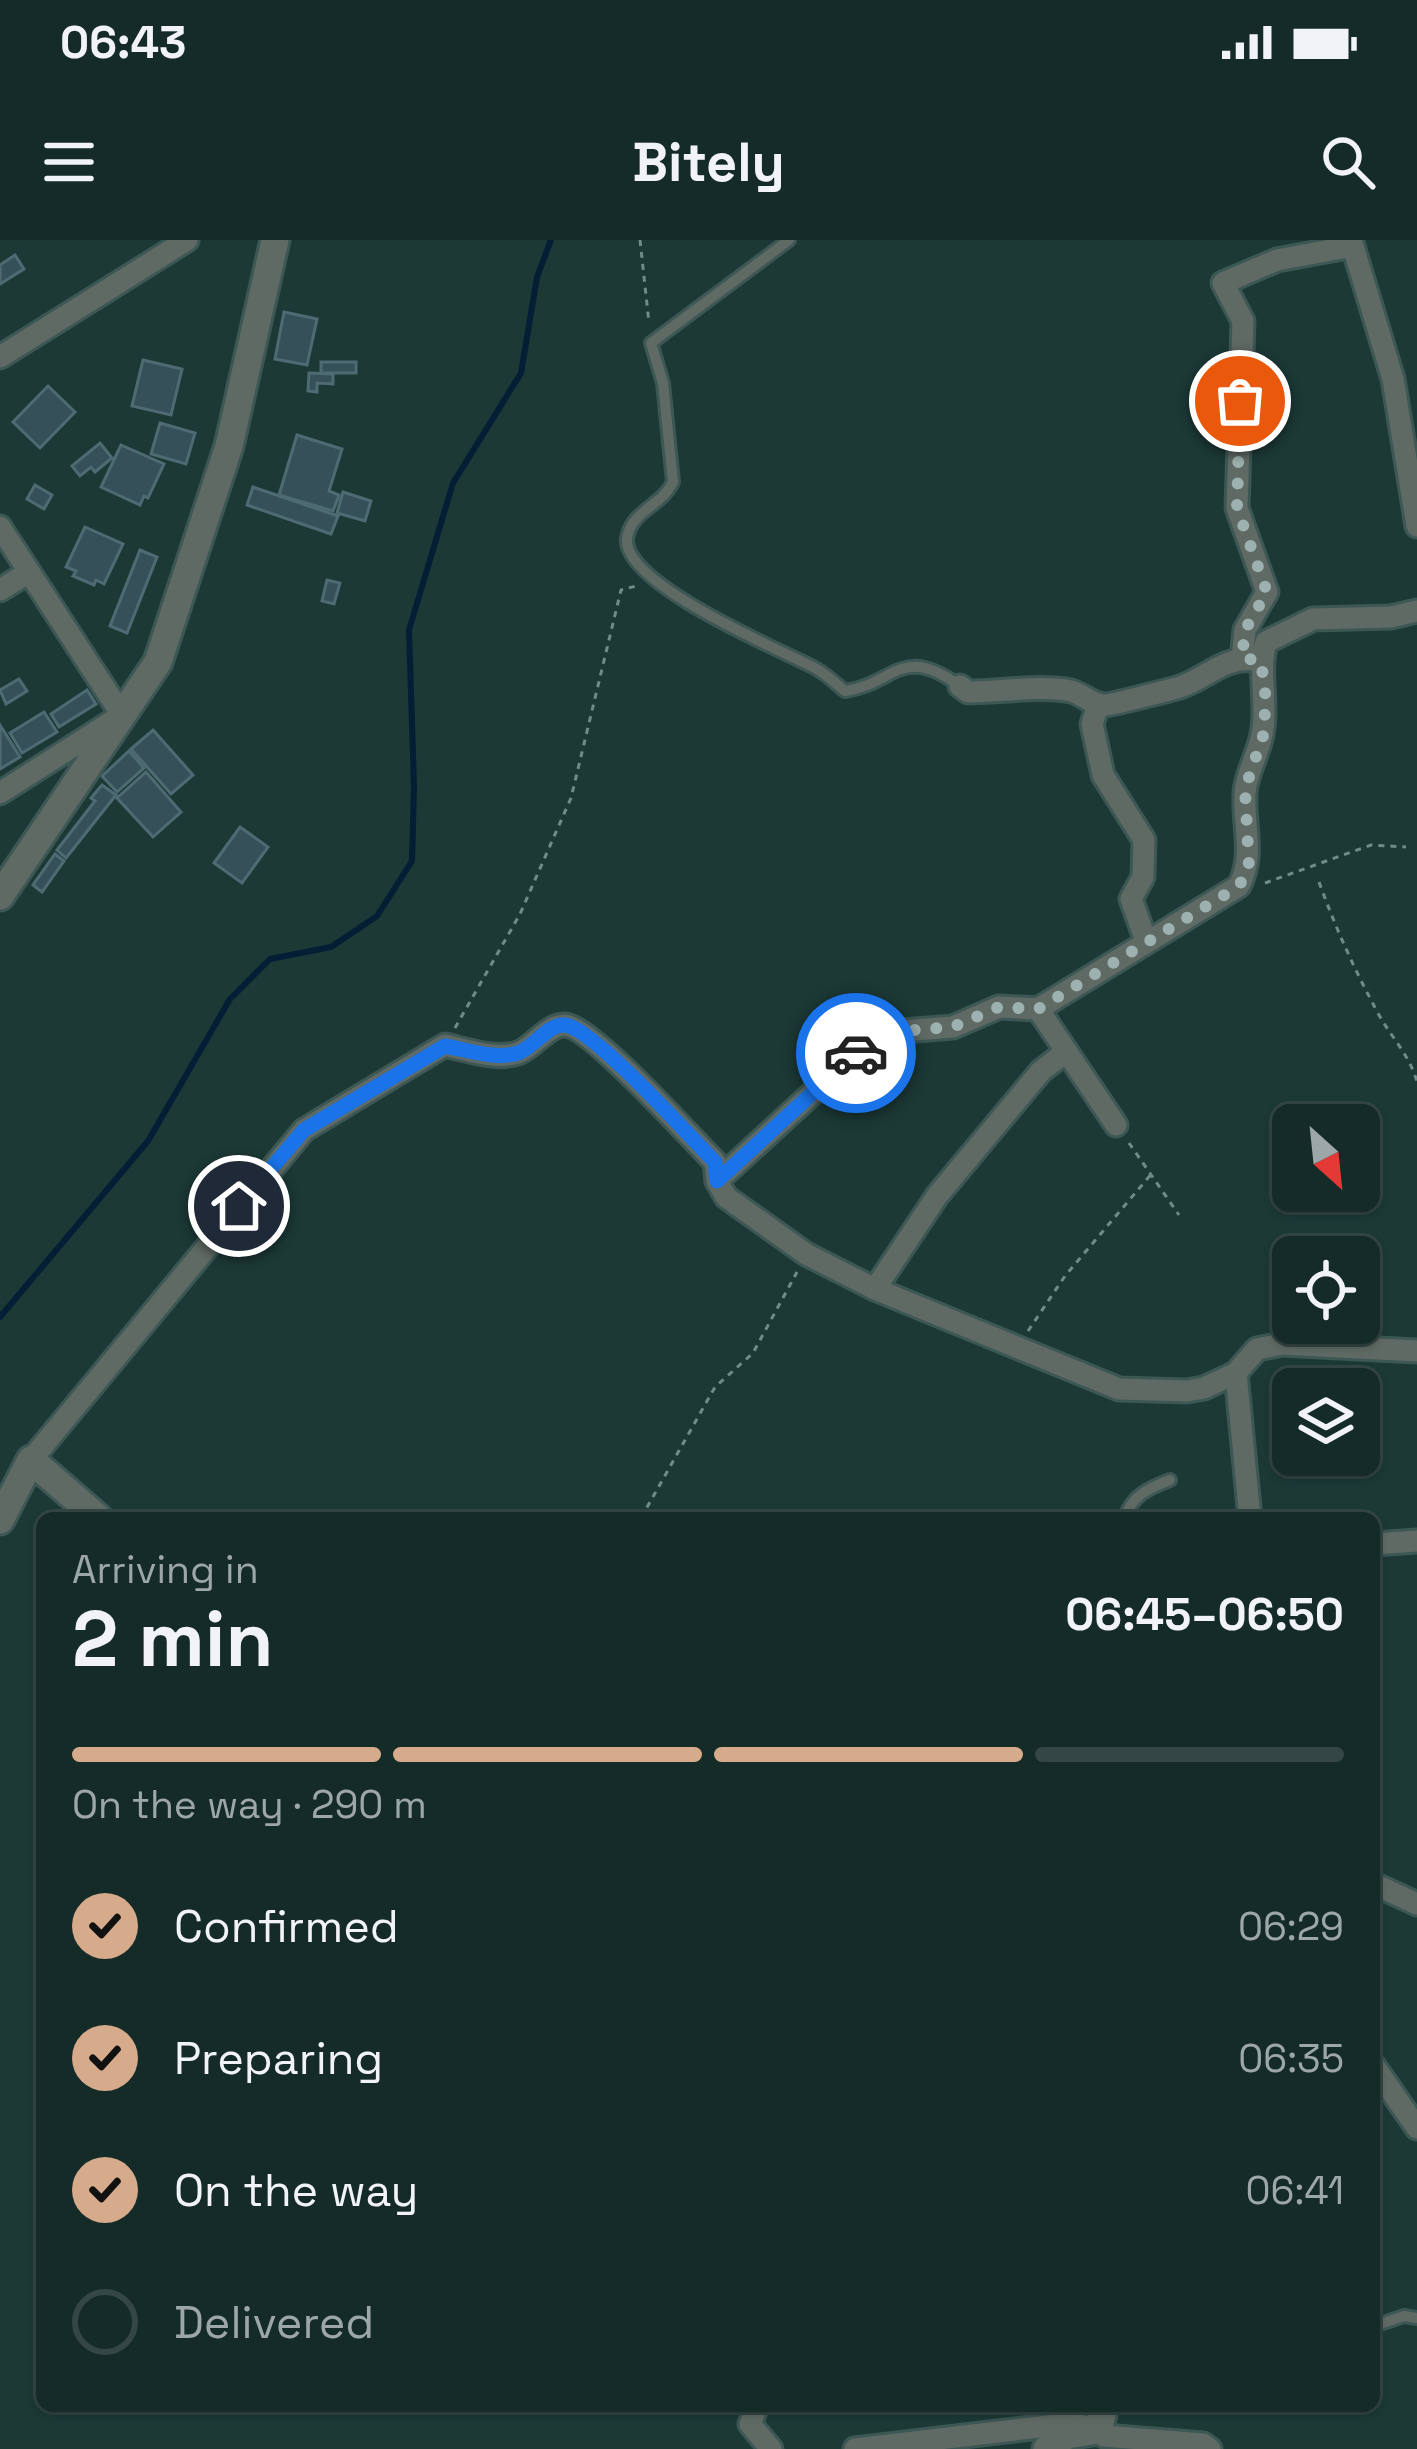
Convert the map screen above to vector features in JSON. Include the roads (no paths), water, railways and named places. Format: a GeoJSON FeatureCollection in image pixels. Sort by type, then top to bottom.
{"type":"FeatureCollection","features":[{"type":"Feature","properties":{"kind":"street"},"geometry":{"type":"LineString","coordinates":[[0,357],[187,240]]}},
{"type":"Feature","properties":{"kind":"street"},"geometry":{"type":"LineString","coordinates":[[0,896],[158,662],[229,446],[275,240]]}},
{"type":"Feature","properties":{"kind":"street"},"geometry":{"type":"LineString","coordinates":[[717,1181],[879,1037],[953,1027],[999,1007],[1038,1009],[1239,886],[1249,867],[1245,789],[1263,736],[1266,700],[1245,630],[1267,592],[1237,508],[1244,321],[1223,283],[1277,260],[1352,243],[1393,379],[1417,526]]}},
{"type":"Feature","properties":{"kind":"street"},"geometry":{"type":"LineString","coordinates":[[0,527],[122,715]]}},
{"type":"Feature","properties":{"kind":"street"},"geometry":{"type":"LineString","coordinates":[[0,590],[29,572]]}},
{"type":"Feature","properties":{"kind":"street"},"geometry":{"type":"LineString","coordinates":[[960,686],[968,692],[1073,691],[1098,706],[1181,687],[1222,664],[1251,660],[1266,642],[1312,619],[1391,617],[1417,610]]}},
{"type":"Feature","properties":{"kind":"street"},"geometry":{"type":"LineString","coordinates":[[1098,706],[1093,724],[1103,776],[1144,840],[1143,877],[1131,899],[1146,941]]}},
{"type":"Feature","properties":{"kind":"street"},"geometry":{"type":"LineString","coordinates":[[0,794],[122,715]]}},
{"type":"Feature","properties":{"kind":"street"},"geometry":{"type":"LineString","coordinates":[[1038,1009],[1116,1125]]}},
{"type":"Feature","properties":{"kind":"street"},"geometry":{"type":"LineString","coordinates":[[0,1520],[31,1460],[304,1130],[445,1046],[495,1055],[520,1053],[566,1025],[594,1040],[715,1162],[717,1181],[726,1197],[806,1254],[875,1289],[1119,1389],[1187,1391],[1236,1373],[1257,1349],[1282,1344],[1417,1351]]}},
{"type":"Feature","properties":{"kind":"street"},"geometry":{"type":"LineString","coordinates":[[875,1289],[937,1196],[1041,1071],[1066,1052]]}},
{"type":"Feature","properties":{"kind":"street"},"geometry":{"type":"LineString","coordinates":[[1236,1373],[1249,1512]]}},
{"type":"Feature","properties":{"kind":"street"},"geometry":{"type":"LineString","coordinates":[[31,1460],[91,1512]]}},
{"type":"Feature","properties":{"kind":"street"},"geometry":{"type":"LineString","coordinates":[[1380,1544],[1417,1541]]}},
{"type":"Feature","properties":{"kind":"street"},"geometry":{"type":"LineString","coordinates":[[1380,1887],[1417,1904]]}},
{"type":"Feature","properties":{"kind":"street"},"geometry":{"type":"LineString","coordinates":[[1380,2076],[1393,2098],[1410,2099],[1417,2128]]}},
{"type":"Feature","properties":{"kind":"street"},"geometry":{"type":"LineString","coordinates":[[755,2412],[750,2423],[771,2449]]}},
{"type":"Feature","properties":{"kind":"street"},"geometry":{"type":"LineString","coordinates":[[855,2449],[1073,2423],[1102,2414]]}},
{"type":"Feature","properties":{"kind":"street"},"geometry":{"type":"LineString","coordinates":[[1047,2449],[1102,2414]]}},
{"type":"Feature","properties":{"kind":"street"},"geometry":{"type":"LineString","coordinates":[[1102,2414],[1104,2436],[1203,2444],[1210,2449]]}},
{"type":"Feature","properties":{"kind":"lane"},"geometry":{"type":"LineString","coordinates":[[789,240],[651,343],[663,383],[673,482],[668,492],[632,521],[626,545],[636,566],[720,622],[821,670],[845,691],[910,666],[940,672],[960,686]]}},
{"type":"Feature","properties":{"kind":"lane"},"geometry":{"type":"LineString","coordinates":[[1127,1512],[1129,1504],[1149,1488],[1170,1480]]}},
{"type":"Feature","properties":{"kind":"lane"},"geometry":{"type":"LineString","coordinates":[[1380,2324],[1417,2318]]}},
{"type":"Feature","properties":{"kind":"waterway"},"geometry":{"type":"LineString","coordinates":[[0,1317],[148,1141],[230,999],[270,959],[331,947],[377,916],[412,861],[409,630],[453,483],[521,373],[537,277],[551,240]]}}]}
